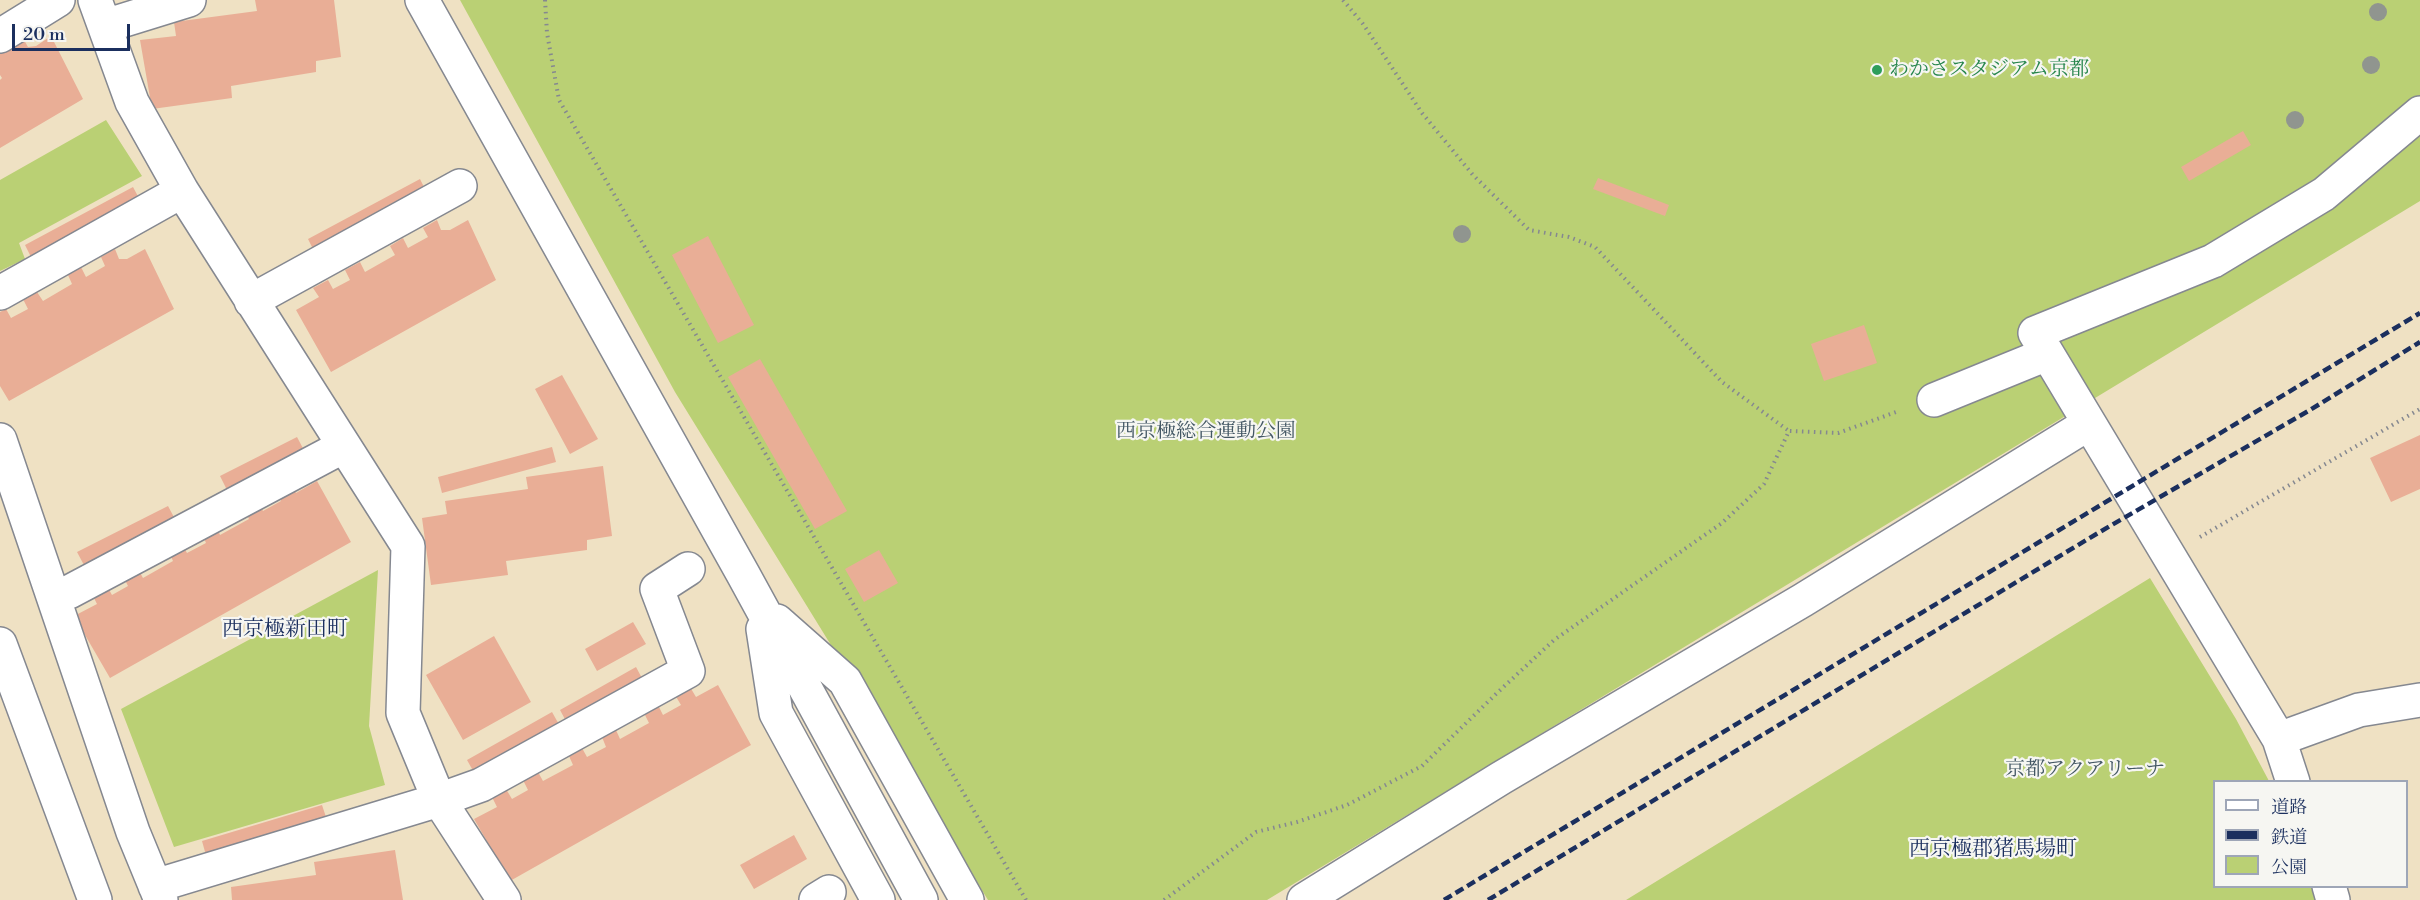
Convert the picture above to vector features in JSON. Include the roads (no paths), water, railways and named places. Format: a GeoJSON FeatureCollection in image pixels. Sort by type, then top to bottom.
{"type":"FeatureCollection","features":[{"type":"Feature","properties":{"kind":"street"},"geometry":{"type":"LineString","coordinates":[[0,36],[58,0]]}},
{"type":"Feature","properties":{"kind":"street"},"geometry":{"type":"LineString","coordinates":[[189,0],[100,13],[132,102],[182,191],[408,546],[403,713],[439,800],[504,900]]}},
{"type":"Feature","properties":{"kind":"street"},"geometry":{"type":"LineString","coordinates":[[422,0],[921,900]]}},
{"type":"Feature","properties":{"kind":"street"},"geometry":{"type":"LineString","coordinates":[[2292,780],[2279,740],[2035,333],[2213,261],[2324,194],[2420,113]]}},
{"type":"Feature","properties":{"kind":"street"},"geometry":{"type":"LineString","coordinates":[[251,301],[460,186]]}},
{"type":"Feature","properties":{"kind":"street"},"geometry":{"type":"LineString","coordinates":[[0,293],[182,191]]}},
{"type":"Feature","properties":{"kind":"street"},"geometry":{"type":"LineString","coordinates":[[1934,400],[2047,354]]}},
{"type":"Feature","properties":{"kind":"street"},"geometry":{"type":"LineString","coordinates":[[1304,900],[1501,778],[1803,600],[2088,424]]}},
{"type":"Feature","properties":{"kind":"street"},"geometry":{"type":"LineString","coordinates":[[0,440],[133,832],[158,893],[481,785],[688,671],[657,589],[688,569]]}},
{"type":"Feature","properties":{"kind":"street"},"geometry":{"type":"LineString","coordinates":[[69,592],[344,446]]}},
{"type":"Feature","properties":{"kind":"street"},"geometry":{"type":"LineString","coordinates":[[760,606],[776,713],[878,900]]}},
{"type":"Feature","properties":{"kind":"street"},"geometry":{"type":"LineString","coordinates":[[760,606],[845,681],[967,900]]}},
{"type":"Feature","properties":{"kind":"street"},"geometry":{"type":"LineString","coordinates":[[0,644],[94,900]]}},
{"type":"Feature","properties":{"kind":"street"},"geometry":{"type":"LineString","coordinates":[[2279,740],[2359,710],[2420,700]]}},
{"type":"Feature","properties":{"kind":"railway"},"geometry":{"type":"LineString","coordinates":[[1444,900],[2420,313]]}},
{"type":"Feature","properties":{"kind":"railway"},"geometry":{"type":"LineString","coordinates":[[1488,900],[2098,533],[2310,410],[2420,342]]}},
{"type":"Feature","properties":{"kind":"place","name":"わかさスタジアム京都"},"geometry":{"type":"Point","coordinates":[1877,70]}},
{"type":"Feature","properties":{"kind":"district","name":"西京極新田町"},"geometry":{"type":"Point","coordinates":[285,630]}},
{"type":"Feature","properties":{"kind":"district","name":"西京極郡猪馬場町"},"geometry":{"type":"Point","coordinates":[1993,850]}},
{"type":"Feature","properties":{"kind":"park label","name":"西京極総合運動公園"},"geometry":{"type":"Point","coordinates":[1206,432]}},
{"type":"Feature","properties":{"kind":"park label","name":"京都アクアリーナ"},"geometry":{"type":"Point","coordinates":[2085,770]}}]}
